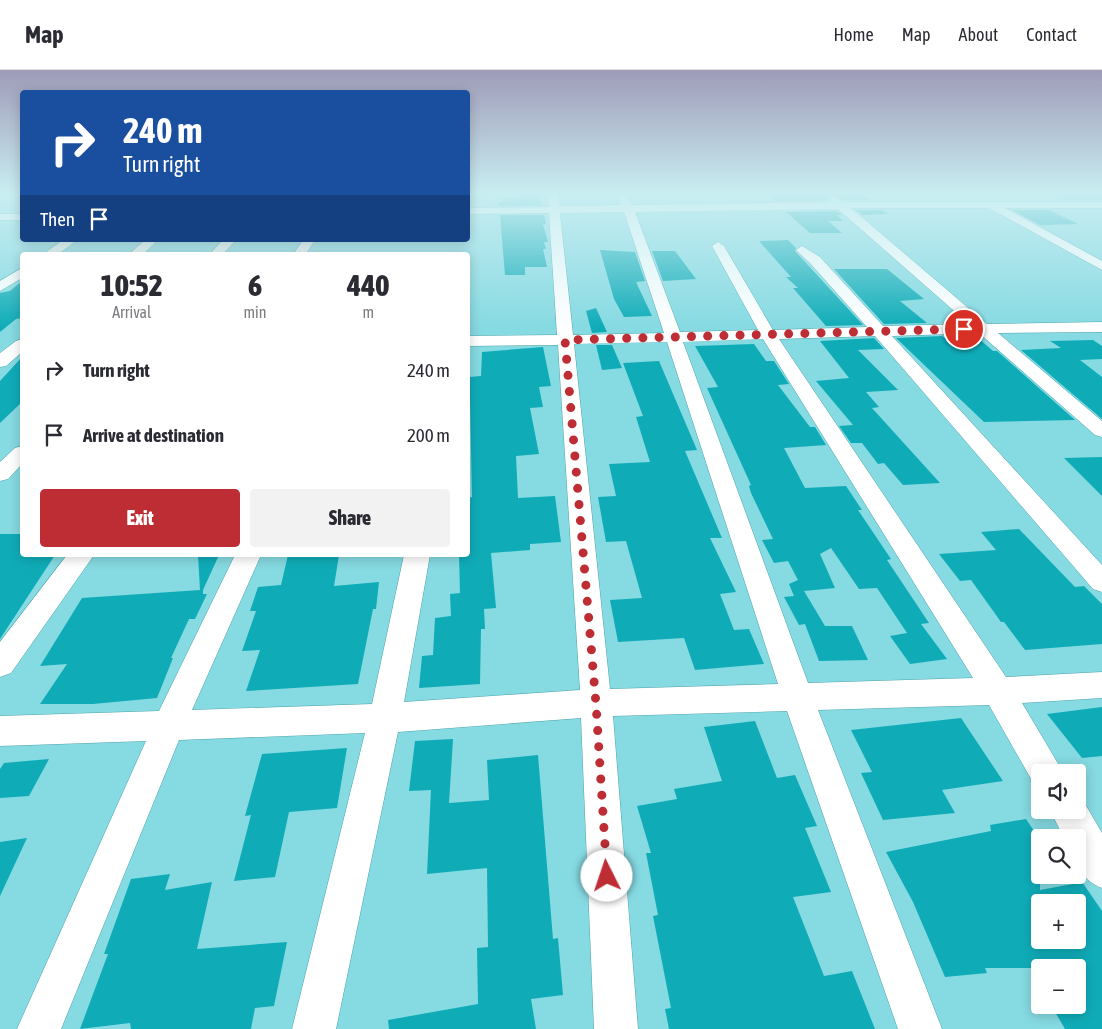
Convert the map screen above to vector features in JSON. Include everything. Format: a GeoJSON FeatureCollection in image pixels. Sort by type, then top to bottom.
{"type":"FeatureCollection","features":[{"type":"Feature","properties":{"kind":"street"},"geometry":{"type":"LineString","coordinates":[[557,238],[596,704],[616,1029]]}},
{"type":"Feature","properties":{"kind":"street"},"geometry":{"type":"LineString","coordinates":[[638,238],[798,698],[920,1029]]}},
{"type":"Feature","properties":{"kind":"street"},"geometry":{"type":"LineString","coordinates":[[877,238],[1102,431]]}},
{"type":"Feature","properties":{"kind":"street"},"geometry":{"type":"LineString","coordinates":[[1051,238],[1102,266]]}},
{"type":"Feature","properties":{"kind":"street"},"geometry":{"type":"LineString","coordinates":[[53,252],[68,242]]}},
{"type":"Feature","properties":{"kind":"street"},"geometry":{"type":"LineString","coordinates":[[138,252],[150,242]]}},
{"type":"Feature","properties":{"kind":"street"},"geometry":{"type":"LineString","coordinates":[[218,252],[228,242]]}},
{"type":"Feature","properties":{"kind":"street"},"geometry":{"type":"LineString","coordinates":[[718,246],[768,334],[998,691],[1041,764]]}},
{"type":"Feature","properties":{"kind":"street"},"geometry":{"type":"LineString","coordinates":[[802,250],[815,260],[1102,582]]}},
{"type":"Feature","properties":{"kind":"street"},"geometry":{"type":"LineString","coordinates":[[0,287],[20,273]]}},
{"type":"Feature","properties":{"kind":"street"},"geometry":{"type":"LineString","coordinates":[[470,341],[565,340],[878,330],[1098,330]]}},
{"type":"Feature","properties":{"kind":"street"},"geometry":{"type":"LineString","coordinates":[[0,348],[20,346]]}},
{"type":"Feature","properties":{"kind":"street"},"geometry":{"type":"LineString","coordinates":[[0,362],[20,347]]}},
{"type":"Feature","properties":{"kind":"street"},"geometry":{"type":"LineString","coordinates":[[0,474],[20,454]]}},
{"type":"Feature","properties":{"kind":"street"},"geometry":{"type":"LineString","coordinates":[[0,664],[80,557]]}},
{"type":"Feature","properties":{"kind":"street"},"geometry":{"type":"LineString","coordinates":[[39,1029],[169,725],[247,557]]}},
{"type":"Feature","properties":{"kind":"street"},"geometry":{"type":"LineString","coordinates":[[314,1029],[386,718],[417,557]]}},
{"type":"Feature","properties":{"kind":"street"},"geometry":{"type":"LineString","coordinates":[[0,731],[386,718],[596,704],[998,691],[1102,685]]}},
{"type":"Feature","properties":{"kind":"street"},"geometry":{"type":"LineString","coordinates":[[1073,819],[1102,869]]}},
{"type":"Feature","properties":{"kind":"building"},"geometry":{"type":"Polygon","coordinates":[[[502,238],[547,238],[548,242],[544,242],[546,249],[543,249],[547,267],[525,267],[525,275],[505,275],[502,238]]]}},
{"type":"Feature","properties":{"kind":"building"},"geometry":{"type":"Polygon","coordinates":[[[788,240],[796,248],[795,251],[863,325],[826,326],[793,288],[798,288],[786,277],[791,277],[759,241],[788,240]]]}},
{"type":"Feature","properties":{"kind":"building"},"geometry":{"type":"Polygon","coordinates":[[[600,250],[635,252],[645,281],[636,282],[652,316],[624,317],[614,299],[600,250]]]}},
{"type":"Feature","properties":{"kind":"building"},"geometry":{"type":"Polygon","coordinates":[[[652,251],[675,251],[696,279],[663,281],[652,251]]]}},
{"type":"Feature","properties":{"kind":"building"},"geometry":{"type":"Polygon","coordinates":[[[834,269],[887,269],[924,299],[900,301],[927,323],[884,324],[834,269]]]}},
{"type":"Feature","properties":{"kind":"building"},"geometry":{"type":"Polygon","coordinates":[[[20,283],[20,318],[16,319],[0,332],[0,293],[10,291],[20,283]]]}},
{"type":"Feature","properties":{"kind":"building"},"geometry":{"type":"Polygon","coordinates":[[[596,308],[607,332],[592,333],[586,311],[596,308]]]}},
{"type":"Feature","properties":{"kind":"building"},"geometry":{"type":"Polygon","coordinates":[[[942,336],[945,338],[978,338],[993,351],[997,351],[1075,420],[984,422],[896,338],[942,336]]]}},
{"type":"Feature","properties":{"kind":"building"},"geometry":{"type":"Polygon","coordinates":[[[874,338],[884,349],[858,350],[898,390],[866,392],[879,407],[872,408],[940,483],[903,485],[884,463],[878,464],[862,443],[851,443],[839,426],[853,425],[816,381],[849,378],[820,341],[874,338]]]}},
{"type":"Feature","properties":{"kind":"building"},"geometry":{"type":"Polygon","coordinates":[[[1093,340],[1102,346],[1102,359],[1080,360],[1102,377],[1102,419],[1021,350],[1061,348],[1050,341],[1093,340]]]}},
{"type":"Feature","properties":{"kind":"building"},"geometry":{"type":"Polygon","coordinates":[[[754,344],[766,361],[774,361],[789,384],[778,385],[810,427],[815,427],[826,445],[784,448],[805,488],[846,486],[862,510],[858,510],[891,559],[887,560],[929,623],[921,624],[947,659],[910,664],[890,636],[907,633],[877,588],[859,589],[831,548],[820,554],[835,588],[804,591],[825,626],[852,626],[868,660],[819,661],[805,624],[799,625],[784,597],[794,596],[789,584],[798,580],[788,561],[774,563],[762,540],[773,539],[751,493],[749,486],[751,485],[707,388],[718,387],[695,346],[754,344]]]}},
{"type":"Feature","properties":{"kind":"building"},"geometry":{"type":"Polygon","coordinates":[[[596,345],[612,345],[622,368],[602,370],[596,345]]]}},
{"type":"Feature","properties":{"kind":"building"},"geometry":{"type":"Polygon","coordinates":[[[543,347],[551,386],[539,387],[543,407],[530,408],[539,454],[516,456],[518,498],[555,496],[561,542],[530,544],[530,550],[491,553],[496,608],[484,609],[485,629],[481,629],[480,684],[419,688],[422,656],[433,655],[435,618],[451,616],[450,594],[460,593],[459,557],[470,557],[470,498],[472,497],[470,377],[481,376],[482,352],[543,347]]]}},
{"type":"Feature","properties":{"kind":"building"},"geometry":{"type":"Polygon","coordinates":[[[20,359],[20,404],[0,423],[0,381],[20,359]]]}},
{"type":"Feature","properties":{"kind":"building"},"geometry":{"type":"Polygon","coordinates":[[[659,361],[697,450],[685,451],[722,538],[710,538],[736,592],[720,594],[734,630],[749,629],[764,664],[695,670],[684,638],[618,642],[610,600],[642,598],[626,541],[606,542],[598,497],[616,496],[609,464],[650,462],[636,417],[643,416],[623,363],[659,361]]]}},
{"type":"Feature","properties":{"kind":"building"},"geometry":{"type":"Polygon","coordinates":[[[1102,457],[1102,496],[1064,458],[1102,457]]]}},
{"type":"Feature","properties":{"kind":"building"},"geometry":{"type":"Polygon","coordinates":[[[1019,529],[1075,587],[1084,586],[1102,604],[1102,644],[1025,650],[1004,622],[1001,622],[971,580],[960,581],[939,554],[996,550],[981,532],[1019,529]]]}},
{"type":"Feature","properties":{"kind":"building"},"geometry":{"type":"Polygon","coordinates":[[[0,534],[20,534],[20,557],[54,557],[0,639],[0,534]]]}},
{"type":"Feature","properties":{"kind":"building"},"geometry":{"type":"Polygon","coordinates":[[[198,557],[218,557],[203,590],[203,594],[207,594],[195,619],[189,619],[171,658],[173,658],[157,698],[93,704],[40,704],[67,664],[40,666],[82,598],[200,590],[198,557]]]}},
{"type":"Feature","properties":{"kind":"building"},"geometry":{"type":"Polygon","coordinates":[[[288,557],[339,557],[334,586],[379,582],[376,609],[373,609],[358,684],[246,691],[260,650],[242,651],[256,611],[250,611],[258,587],[281,585],[288,557]]]}},
{"type":"Feature","properties":{"kind":"building"},"geometry":{"type":"Polygon","coordinates":[[[1102,707],[1102,756],[1082,758],[1047,714],[1102,707]]]}},
{"type":"Feature","properties":{"kind":"building"},"geometry":{"type":"Polygon","coordinates":[[[961,718],[1003,781],[942,790],[955,813],[883,820],[861,773],[872,772],[851,730],[961,718]]]}},
{"type":"Feature","properties":{"kind":"building"},"geometry":{"type":"Polygon","coordinates":[[[755,721],[777,778],[795,775],[817,826],[805,828],[831,892],[793,897],[824,976],[852,971],[875,1029],[669,1029],[665,1009],[671,1008],[653,916],[658,915],[646,853],[651,853],[637,806],[677,799],[674,789],[722,781],[704,727],[755,721]]]}},
{"type":"Feature","properties":{"kind":"building"},"geometry":{"type":"Polygon","coordinates":[[[453,739],[449,803],[489,800],[487,760],[538,755],[553,939],[558,938],[563,995],[531,999],[536,1029],[389,1029],[388,1020],[478,1004],[477,948],[488,947],[487,868],[427,874],[431,790],[409,791],[415,741],[453,739]]]}},
{"type":"Feature","properties":{"kind":"building"},"geometry":{"type":"Polygon","coordinates":[[[347,748],[337,808],[289,812],[275,877],[234,881],[251,815],[245,816],[262,754],[347,748]]]}},
{"type":"Feature","properties":{"kind":"building"},"geometry":{"type":"Polygon","coordinates":[[[49,759],[29,796],[0,798],[0,769],[4,763],[49,759]]]}},
{"type":"Feature","properties":{"kind":"building"},"geometry":{"type":"Polygon","coordinates":[[[1026,819],[1033,829],[1031,829],[1031,884],[1040,884],[1040,890],[1083,884],[1102,911],[1102,1029],[1065,1029],[1056,1014],[1086,1014],[1086,959],[1031,959],[1031,968],[985,968],[987,973],[945,977],[913,902],[886,852],[991,831],[990,825],[1026,819]]]}},
{"type":"Feature","properties":{"kind":"building"},"geometry":{"type":"Polygon","coordinates":[[[27,838],[0,896],[0,842],[27,838]]]}},
{"type":"Feature","properties":{"kind":"building"},"geometry":{"type":"Polygon","coordinates":[[[170,874],[165,890],[212,882],[197,949],[287,942],[274,1006],[255,1008],[251,1029],[131,1029],[130,1023],[80,1029],[108,954],[104,954],[131,879],[170,874]]]}},
{"type":"Feature","properties":{"kind":"route"},"geometry":{"type":"LineString","coordinates":[[607,876],[596,704],[565,340],[964,329]]}}]}
